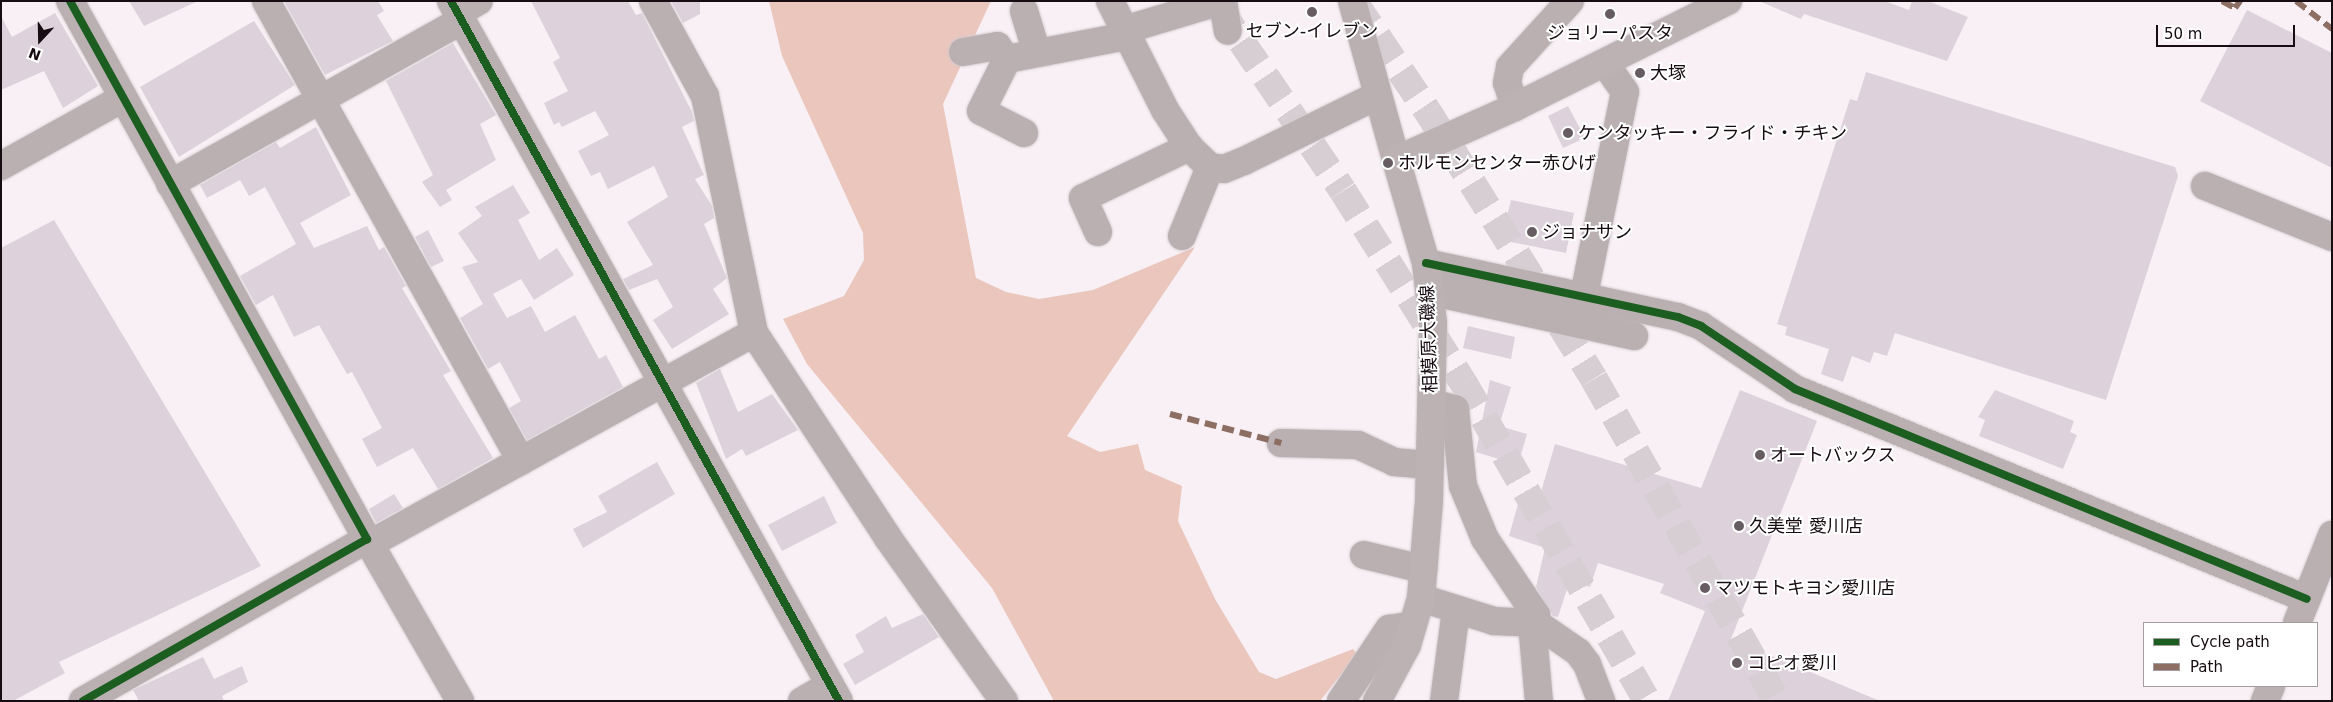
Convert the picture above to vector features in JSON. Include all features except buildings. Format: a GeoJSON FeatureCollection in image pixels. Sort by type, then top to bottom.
{"type":"FeatureCollection","features":[{"type":"Feature","properties":{"kind":"main road"},"geometry":{"type":"LineString","coordinates":[[1396,160],[1515,107],[1728,1]]}},
{"type":"Feature","properties":{"kind":"main road","name":"相模原大磯線"},"geometry":{"type":"LineString","coordinates":[[1377,701],[1389,684],[1413,626],[1421,598],[1430,465],[1432,403],[1429,291],[1426,263],[1396,160]]}},
{"type":"Feature","properties":{"kind":"street"},"geometry":{"type":"LineString","coordinates":[[70,1],[367,540],[460,701]]}},
{"type":"Feature","properties":{"kind":"street"},"geometry":{"type":"LineString","coordinates":[[266,1],[521,461]]}},
{"type":"Feature","properties":{"kind":"street"},"geometry":{"type":"LineString","coordinates":[[653,1],[705,96],[754,333],[888,538],[1004,701]]}},
{"type":"Feature","properties":{"kind":"street"},"geometry":{"type":"LineString","coordinates":[[1110,1],[1125,33],[1189,147],[1210,167],[1224,169],[1244,161],[1376,96]]}},
{"type":"Feature","properties":{"kind":"street"},"geometry":{"type":"LineString","coordinates":[[1024,133],[975,108],[1007,59],[1125,33],[1222,1],[1228,31]]}},
{"type":"Feature","properties":{"kind":"street"},"geometry":{"type":"LineString","coordinates":[[1352,1],[1376,96],[1396,160]]}},
{"type":"Feature","properties":{"kind":"street"},"geometry":{"type":"LineString","coordinates":[[1515,107],[1507,83],[1510,67],[1570,1]]}},
{"type":"Feature","properties":{"kind":"street"},"geometry":{"type":"LineString","coordinates":[[170,184],[454,24],[463,5]]}},
{"type":"Feature","properties":{"kind":"street"},"geometry":{"type":"LineString","coordinates":[[463,5],[662,383],[834,693],[802,701]]}},
{"type":"Feature","properties":{"kind":"street"},"geometry":{"type":"LineString","coordinates":[[1024,11],[1037,53]]}},
{"type":"Feature","properties":{"kind":"street"},"geometry":{"type":"LineString","coordinates":[[964,52],[997,46],[1007,59]]}},
{"type":"Feature","properties":{"kind":"street"},"geometry":{"type":"LineString","coordinates":[[1584,295],[1625,92],[1605,63]]}},
{"type":"Feature","properties":{"kind":"street"},"geometry":{"type":"LineString","coordinates":[[1,166],[124,98]]}},
{"type":"Feature","properties":{"kind":"street"},"geometry":{"type":"LineString","coordinates":[[1098,232],[1078,191],[1189,147]]}},
{"type":"Feature","properties":{"kind":"street"},"geometry":{"type":"LineString","coordinates":[[1182,236],[1210,167]]}},
{"type":"Feature","properties":{"kind":"street"},"geometry":{"type":"LineString","coordinates":[[2205,186],[2332,237]]}},
{"type":"Feature","properties":{"kind":"street"},"geometry":{"type":"LineString","coordinates":[[1426,263],[1584,295],[1701,326],[1795,389],[2302,611],[2332,535]]}},
{"type":"Feature","properties":{"kind":"street"},"geometry":{"type":"LineString","coordinates":[[1429,291],[1634,336]]}},
{"type":"Feature","properties":{"kind":"street"},"geometry":{"type":"LineString","coordinates":[[87,699],[367,540],[375,541],[754,333]]}},
{"type":"Feature","properties":{"kind":"street"},"geometry":{"type":"LineString","coordinates":[[1432,403],[1456,409],[1458,458],[1472,513],[1536,615],[1534,623],[1539,701]]}},
{"type":"Feature","properties":{"kind":"street"},"geometry":{"type":"LineString","coordinates":[[1281,443],[1358,445],[1394,462],[1430,465]]}},
{"type":"Feature","properties":{"kind":"street"},"geometry":{"type":"LineString","coordinates":[[1364,555],[1423,569]]}},
{"type":"Feature","properties":{"kind":"street"},"geometry":{"type":"LineString","coordinates":[[1421,598],[1494,621],[1534,623],[1578,652],[1601,701]]}},
{"type":"Feature","properties":{"kind":"street"},"geometry":{"type":"LineString","coordinates":[[1444,701],[1456,610]]}},
{"type":"Feature","properties":{"kind":"street"},"geometry":{"type":"LineString","coordinates":[[1341,701],[1389,629],[1413,626]]}},
{"type":"Feature","properties":{"kind":"street"},"geometry":{"type":"LineString","coordinates":[[2265,701],[2271,687]]}},
{"type":"Feature","properties":{"kind":"shaded area"},"geometry":{"type":"Polygon","coordinates":[[[769,1],[991,1],[943,104],[976,278],[1006,292],[1039,299],[1093,290],[1195,247],[1067,436],[1100,452],[1138,444],[1145,470],[1182,486],[1178,521],[1215,599],[1259,672],[1276,679],[1353,649],[1357,654],[1320,701],[1054,701],[992,588],[807,364],[783,319],[844,296],[864,260],[863,233],[782,56],[769,1]]]}},
{"type":"Feature","properties":{"kind":"tunnel"},"geometry":{"type":"LineString","coordinates":[[1354,2],[1428,112],[1594,379],[1777,701]]}},
{"type":"Feature","properties":{"kind":"tunnel"},"geometry":{"type":"LineString","coordinates":[[1218,7],[1343,191],[1463,382],[1647,701]]}},
{"type":"Feature","properties":{"kind":"marked path"},"geometry":{"type":"LineString","coordinates":[[2222,1],[2235,8],[2240,1]]}},
{"type":"Feature","properties":{"kind":"marked path"},"geometry":{"type":"LineString","coordinates":[[2296,1],[2332,29]]}},
{"type":"Feature","properties":{"kind":"marked path"},"geometry":{"type":"LineString","coordinates":[[1170,414],[1281,443]]}},
{"type":"Feature","properties":{"kind":"cycle path"},"geometry":{"type":"LineString","coordinates":[[70,1],[367,539],[83,701]]}},
{"type":"Feature","properties":{"kind":"cycle path"},"geometry":{"type":"LineString","coordinates":[[451,1],[839,701]]}},
{"type":"Feature","properties":{"kind":"cycle path"},"geometry":{"type":"LineString","coordinates":[[1426,263],[1678,317],[1701,326],[1795,389],[2307,599]]}},
{"type":"Feature","properties":{"kind":"place","name":"セブン-イレブン"},"geometry":{"type":"Point","coordinates":[1312,12]}},
{"type":"Feature","properties":{"kind":"place","name":"ジョリーパスタ"},"geometry":{"type":"Point","coordinates":[1610,14]}},
{"type":"Feature","properties":{"kind":"place","name":"大塚"},"geometry":{"type":"Point","coordinates":[1640,73]}},
{"type":"Feature","properties":{"kind":"place","name":"ケンタッキー・フライド・チキン"},"geometry":{"type":"Point","coordinates":[1568,133]}},
{"type":"Feature","properties":{"kind":"place","name":"ホルモンセンター赤ひげ"},"geometry":{"type":"Point","coordinates":[1388,163]}},
{"type":"Feature","properties":{"kind":"place","name":"ジョナサン"},"geometry":{"type":"Point","coordinates":[1532,232]}},
{"type":"Feature","properties":{"kind":"place","name":"オートバックス"},"geometry":{"type":"Point","coordinates":[1760,455]}},
{"type":"Feature","properties":{"kind":"place","name":"久美堂 愛川店"},"geometry":{"type":"Point","coordinates":[1739,526]}},
{"type":"Feature","properties":{"kind":"place","name":"マツモトキヨシ愛川店"},"geometry":{"type":"Point","coordinates":[1705,588]}},
{"type":"Feature","properties":{"kind":"place","name":"コピオ愛川"},"geometry":{"type":"Point","coordinates":[1737,663]}}]}
